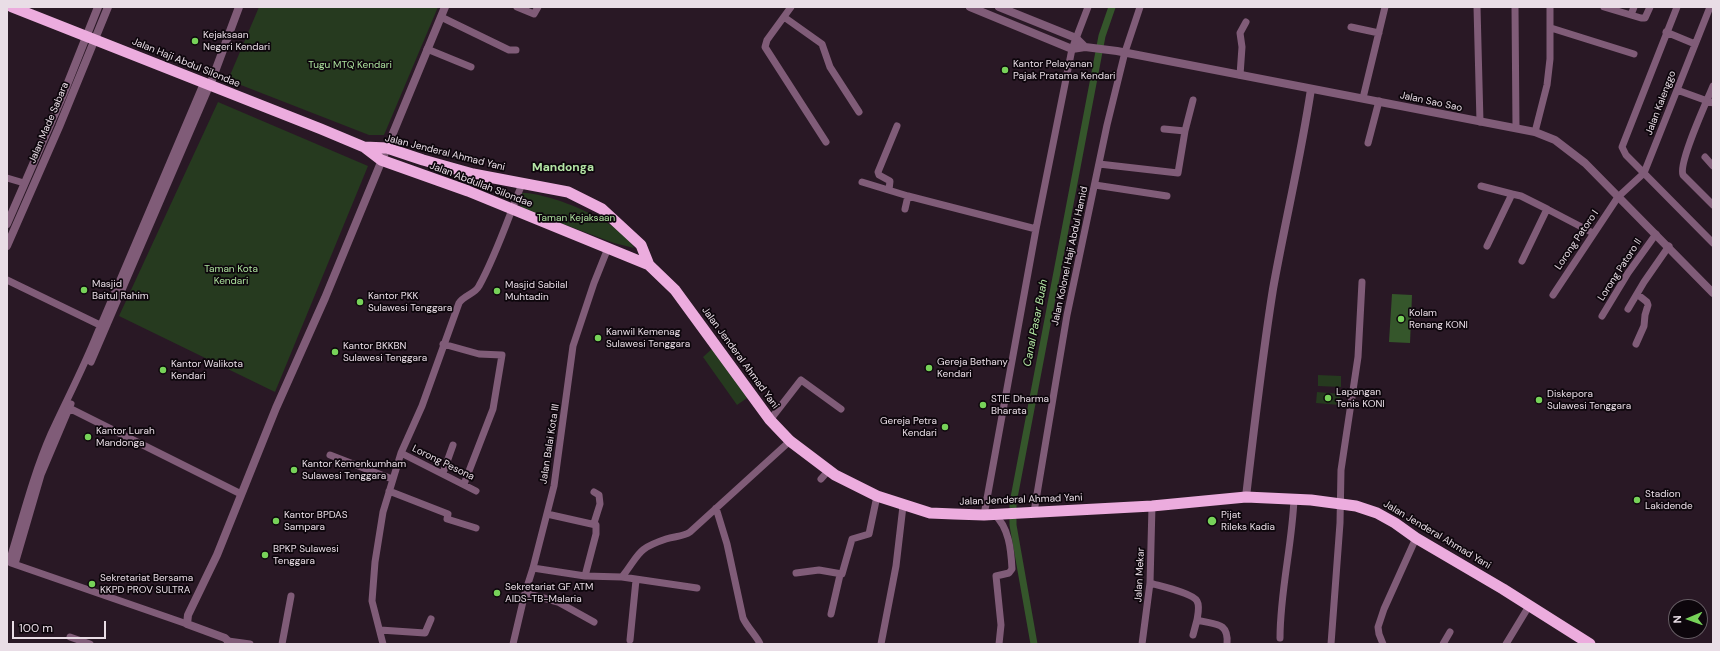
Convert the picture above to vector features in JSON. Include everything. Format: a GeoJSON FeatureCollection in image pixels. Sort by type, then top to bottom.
{"type":"FeatureCollection","features":[{"type":"Feature","properties":{"kind":"highway","name":"Jalan Haji Abdul Silondae"},"geometry":{"type":"LineString","coordinates":[[12,7],[350,142]]}},
{"type":"Feature","properties":{"kind":"highway","name":"Jalan Abdullah Silondae"},"geometry":{"type":"LineString","coordinates":[[350,142],[364,147],[381,160],[512,209],[649,265]]}},
{"type":"Feature","properties":{"kind":"highway","name":"Jalan Jenderal Ahmad Yani"},"geometry":{"type":"LineString","coordinates":[[364,147],[386,148],[460,170],[522,184],[568,192],[602,209],[641,245],[649,265],[675,290],[770,420],[825,475],[903,506],[930,513],[993,514],[1152,506],[1246,497],[1339,503],[1377,513],[1395,523],[1416,538],[1503,589],[1590,644]]}},
{"type":"Feature","properties":{"kind":"highway"},"geometry":{"type":"LineString","coordinates":[[629,258],[641,245]]}},
{"type":"Feature","properties":{"kind":"street","name":"Jalan Made Sabara"},"geometry":{"type":"LineString","coordinates":[[7,246],[67,109],[98,7]]}},
{"type":"Feature","properties":{"kind":"street","name":"Jalan Made Sabara"},"geometry":{"type":"LineString","coordinates":[[7,224],[90,37],[108,7]]}},
{"type":"Feature","properties":{"kind":"street"},"geometry":{"type":"LineString","coordinates":[[11,560],[41,474],[239,7]]}},
{"type":"Feature","properties":{"kind":"street"},"geometry":{"type":"LineString","coordinates":[[187,624],[188,615],[218,555],[241,494],[325,298],[445,7]]}},
{"type":"Feature","properties":{"kind":"street"},"geometry":{"type":"LineString","coordinates":[[517,7],[534,14],[538,7]]}},
{"type":"Feature","properties":{"kind":"street"},"geometry":{"type":"LineString","coordinates":[[791,7],[767,40],[765,47],[826,142]]}},
{"type":"Feature","properties":{"kind":"street"},"geometry":{"type":"LineString","coordinates":[[970,7],[1072,49]]}},
{"type":"Feature","properties":{"kind":"street"},"geometry":{"type":"LineString","coordinates":[[998,7],[1076,38],[1085,47]]}},
{"type":"Feature","properties":{"kind":"street"},"geometry":{"type":"LineString","coordinates":[[999,644],[1001,625],[996,576],[1009,573],[1012,569],[1005,530],[1002,522],[993,514],[1036,229],[1072,49],[1088,7]]}},
{"type":"Feature","properties":{"kind":"street","name":"Jalan Kolonel Haji Abdul Hamid"},"geometry":{"type":"LineString","coordinates":[[1029,512],[1067,315],[1095,185],[1121,51],[1140,7]]}},
{"type":"Feature","properties":{"kind":"street"},"geometry":{"type":"LineString","coordinates":[[1363,98],[1385,7]]}},
{"type":"Feature","properties":{"kind":"street"},"geometry":{"type":"LineString","coordinates":[[1477,7],[1480,122]]}},
{"type":"Feature","properties":{"kind":"street"},"geometry":{"type":"LineString","coordinates":[[1515,7],[1516,128]]}},
{"type":"Feature","properties":{"kind":"street"},"geometry":{"type":"LineString","coordinates":[[1535,132],[1547,85],[1550,59],[1550,7]]}},
{"type":"Feature","properties":{"kind":"street"},"geometry":{"type":"LineString","coordinates":[[1604,7],[1638,18],[1645,18],[1650,7]]}},
{"type":"Feature","properties":{"kind":"street"},"geometry":{"type":"LineString","coordinates":[[1631,16],[1634,7]]}},
{"type":"Feature","properties":{"kind":"street"},"geometry":{"type":"LineString","coordinates":[[1677,7],[1622,147],[1626,154],[1644,173],[1713,243]]}},
{"type":"Feature","properties":{"kind":"street","name":"Jalan Kalenggo"},"geometry":{"type":"LineString","coordinates":[[1618,197],[1644,173],[1695,44],[1711,9]]}},
{"type":"Feature","properties":{"kind":"street"},"geometry":{"type":"LineString","coordinates":[[441,17],[509,50],[516,50]]}},
{"type":"Feature","properties":{"kind":"street"},"geometry":{"type":"LineString","coordinates":[[784,17],[822,44],[830,68],[859,112]]}},
{"type":"Feature","properties":{"kind":"street"},"geometry":{"type":"LineString","coordinates":[[1240,75],[1242,47],[1240,33],[1246,22]]}},
{"type":"Feature","properties":{"kind":"street"},"geometry":{"type":"LineString","coordinates":[[1351,27],[1379,32]]}},
{"type":"Feature","properties":{"kind":"street"},"geometry":{"type":"LineString","coordinates":[[1551,28],[1634,54]]}},
{"type":"Feature","properties":{"kind":"street"},"geometry":{"type":"LineString","coordinates":[[1666,32],[1695,44]]}},
{"type":"Feature","properties":{"kind":"street","name":"Jalan Sao Sao"},"geometry":{"type":"LineString","coordinates":[[1072,49],[1085,47],[1121,51],[1535,132],[1555,140],[1572,152],[1669,246],[1713,293]]}},
{"type":"Feature","properties":{"kind":"street"},"geometry":{"type":"LineString","coordinates":[[427,49],[471,67]]}},
{"type":"Feature","properties":{"kind":"street"},"geometry":{"type":"LineString","coordinates":[[1713,86],[1710,102],[1687,149],[1681,169],[1683,175],[1713,205]]}},
{"type":"Feature","properties":{"kind":"street"},"geometry":{"type":"LineString","coordinates":[[1246,497],[1254,426],[1273,291],[1311,89]]}},
{"type":"Feature","properties":{"kind":"street"},"geometry":{"type":"LineString","coordinates":[[1677,90],[1710,102]]}},
{"type":"Feature","properties":{"kind":"street"},"geometry":{"type":"LineString","coordinates":[[1099,164],[1177,174],[1185,131],[1193,100]]}},
{"type":"Feature","properties":{"kind":"street"},"geometry":{"type":"LineString","coordinates":[[1368,143],[1379,101]]}},
{"type":"Feature","properties":{"kind":"street"},"geometry":{"type":"LineString","coordinates":[[889,190],[890,181],[879,175],[878,172],[897,126]]}},
{"type":"Feature","properties":{"kind":"street"},"geometry":{"type":"LineString","coordinates":[[1164,129],[1185,131]]}},
{"type":"Feature","properties":{"kind":"street"},"geometry":{"type":"LineString","coordinates":[[1705,157],[1713,166]]}},
{"type":"Feature","properties":{"kind":"street"},"geometry":{"type":"LineString","coordinates":[[7,178],[24,183]]}},
{"type":"Feature","properties":{"kind":"street"},"geometry":{"type":"LineString","coordinates":[[862,182],[908,196],[1036,229]]}},
{"type":"Feature","properties":{"kind":"street"},"geometry":{"type":"LineString","coordinates":[[383,644],[374,610],[373,583],[377,544],[392,479],[400,453],[422,406],[459,303],[463,298],[479,287],[502,237],[522,184]]}},
{"type":"Feature","properties":{"kind":"street"},"geometry":{"type":"LineString","coordinates":[[1095,185],[1167,196]]}},
{"type":"Feature","properties":{"kind":"street"},"geometry":{"type":"LineString","coordinates":[[1481,186],[1521,196],[1593,232]]}},
{"type":"Feature","properties":{"kind":"street"},"geometry":{"type":"LineString","coordinates":[[1487,246],[1512,194]]}},
{"type":"Feature","properties":{"kind":"street"},"geometry":{"type":"LineString","coordinates":[[905,209],[908,196]]}},
{"type":"Feature","properties":{"kind":"street","name":"Lorong Patoro I"},"geometry":{"type":"LineString","coordinates":[[1553,295],[1593,232],[1618,197]]}},
{"type":"Feature","properties":{"kind":"street"},"geometry":{"type":"LineString","coordinates":[[1522,261],[1546,209]]}},
{"type":"Feature","properties":{"kind":"street","name":"Lorong Patoro II"},"geometry":{"type":"LineString","coordinates":[[1602,316],[1628,273],[1656,234]]}},
{"type":"Feature","properties":{"kind":"street"},"geometry":{"type":"LineString","coordinates":[[1628,309],[1669,246]]}},
{"type":"Feature","properties":{"kind":"street","name":"Jalan Balai Kota III"},"geometry":{"type":"LineString","coordinates":[[513,644],[524,593],[533,568],[547,514],[560,453],[573,346],[594,283],[608,248]]}},
{"type":"Feature","properties":{"kind":"street"},"geometry":{"type":"LineString","coordinates":[[7,280],[103,326]]}},
{"type":"Feature","properties":{"kind":"street"},"geometry":{"type":"LineString","coordinates":[[1331,644],[1340,523],[1339,503],[1341,470],[1358,357],[1362,282]]}},
{"type":"Feature","properties":{"kind":"street"},"geometry":{"type":"LineString","coordinates":[[1636,344],[1644,326],[1648,305],[1647,302],[1637,294]]}},
{"type":"Feature","properties":{"kind":"street"},"geometry":{"type":"LineString","coordinates":[[11,560],[36,472],[50,435],[103,326]]}},
{"type":"Feature","properties":{"kind":"street"},"geometry":{"type":"LineString","coordinates":[[443,344],[479,354],[502,355],[493,409],[464,484]]}},
{"type":"Feature","properties":{"kind":"street"},"geometry":{"type":"LineString","coordinates":[[770,420],[801,380],[842,409]]}},
{"type":"Feature","properties":{"kind":"street"},"geometry":{"type":"LineString","coordinates":[[69,408],[241,494]]}},
{"type":"Feature","properties":{"kind":"street"},"geometry":{"type":"LineString","coordinates":[[622,577],[638,553],[644,548],[667,538],[686,535],[790,441]]}},
{"type":"Feature","properties":{"kind":"street"},"geometry":{"type":"LineString","coordinates":[[443,473],[453,445]]}},
{"type":"Feature","properties":{"kind":"street","name":"Lorong Pesona"},"geometry":{"type":"LineString","coordinates":[[400,453],[443,473],[476,491]]}},
{"type":"Feature","properties":{"kind":"street"},"geometry":{"type":"LineString","coordinates":[[330,455],[392,479]]}},
{"type":"Feature","properties":{"kind":"street"},"geometry":{"type":"LineString","coordinates":[[389,491],[448,514],[447,519],[476,528]]}},
{"type":"Feature","properties":{"kind":"street"},"geometry":{"type":"LineString","coordinates":[[585,576],[596,534],[596,527],[594,523],[601,502],[599,495],[594,492]]}},
{"type":"Feature","properties":{"kind":"street"},"geometry":{"type":"LineString","coordinates":[[831,614],[840,574],[843,573],[852,539],[869,534],[877,496]]}},
{"type":"Feature","properties":{"kind":"street"},"geometry":{"type":"LineString","coordinates":[[1280,638],[1281,609],[1291,543],[1294,499]]}},
{"type":"Feature","properties":{"kind":"street"},"geometry":{"type":"LineString","coordinates":[[881,644],[896,566],[903,506]]}},
{"type":"Feature","properties":{"kind":"street","name":"Jalan Mekar"},"geometry":{"type":"LineString","coordinates":[[1142,644],[1150,583],[1152,506]]}},
{"type":"Feature","properties":{"kind":"street"},"geometry":{"type":"LineString","coordinates":[[716,508],[727,544],[743,618],[746,626],[760,644]]}},
{"type":"Feature","properties":{"kind":"street"},"geometry":{"type":"LineString","coordinates":[[547,514],[594,523]]}},
{"type":"Feature","properties":{"kind":"street"},"geometry":{"type":"LineString","coordinates":[[1383,644],[1378,627],[1384,609],[1416,538]]}},
{"type":"Feature","properties":{"kind":"street"},"geometry":{"type":"LineString","coordinates":[[11,560],[187,624],[228,643],[250,644]]}},
{"type":"Feature","properties":{"kind":"street"},"geometry":{"type":"LineString","coordinates":[[533,568],[585,576],[622,577],[697,588]]}},
{"type":"Feature","properties":{"kind":"street"},"geometry":{"type":"LineString","coordinates":[[796,573],[819,570],[840,574]]}},
{"type":"Feature","properties":{"kind":"street"},"geometry":{"type":"LineString","coordinates":[[630,640],[636,580]]}},
{"type":"Feature","properties":{"kind":"street"},"geometry":{"type":"LineString","coordinates":[[1150,583],[1189,595],[1196,599],[1198,602],[1197,620],[1193,634]]}},
{"type":"Feature","properties":{"kind":"street"},"geometry":{"type":"LineString","coordinates":[[524,593],[558,602],[594,622]]}},
{"type":"Feature","properties":{"kind":"street"},"geometry":{"type":"LineString","coordinates":[[282,644],[291,596]]}},
{"type":"Feature","properties":{"kind":"street"},"geometry":{"type":"LineString","coordinates":[[1506,644],[1529,606]]}},
{"type":"Feature","properties":{"kind":"street"},"geometry":{"type":"LineString","coordinates":[[380,630],[425,633],[431,619]]}},
{"type":"Feature","properties":{"kind":"street"},"geometry":{"type":"LineString","coordinates":[[1197,620],[1224,627],[1227,631],[1226,644]]}},
{"type":"Feature","properties":{"kind":"street"},"geometry":{"type":"LineString","coordinates":[[1443,644],[1450,632]]}},
{"type":"Feature","properties":{"kind":"street"},"geometry":{"type":"LineString","coordinates":[[70,637],[90,644]]}},
{"type":"Feature","properties":{"kind":"green space","name":"Tugu MTQ Kendari"},"geometry":{"type":"Polygon","coordinates":[[[259,7],[438,7],[384,135],[369,135],[228,80],[259,7]]]}},
{"type":"Feature","properties":{"kind":"green space","name":"Taman Kota Kendari"},"geometry":{"type":"Polygon","coordinates":[[[218,102],[368,166],[275,392],[119,316],[218,102]]]}},
{"type":"Feature","properties":{"kind":"green space","name":"Taman Kejaksaan"},"geometry":{"type":"Polygon","coordinates":[[[522,193],[534,194],[549,198],[584,210],[616,228],[627,238],[634,248],[614,243],[523,209],[520,205],[522,193]]]}},
{"type":"Feature","properties":{"kind":"green space"},"geometry":{"type":"Polygon","coordinates":[[[714,347],[750,396],[737,405],[703,357],[714,347]]]}},
{"type":"Feature","properties":{"kind":"green space"},"geometry":{"type":"Polygon","coordinates":[[[1318,375],[1341,376],[1341,387],[1318,386],[1318,375]]]}},
{"type":"Feature","properties":{"kind":"green space","name":"Lapangan Tenis KONI"},"geometry":{"type":"Polygon","coordinates":[[[1317,392],[1340,394],[1340,405],[1316,403],[1317,392]]]}},
{"type":"Feature","properties":{"kind":"shaded area","name":"Kolam Renang KONI"},"geometry":{"type":"Polygon","coordinates":[[[1392,294],[1412,295],[1410,343],[1389,342],[1392,294]]]}},
{"type":"Feature","properties":{"kind":"waterway","name":"Canal Pasar Buah"},"geometry":{"type":"LineString","coordinates":[[1034,644],[1013,525],[1013,503],[1102,36],[1112,7]]}},
{"type":"Feature","properties":{"kind":"place","name":"Kejaksaan Negeri Kendari"},"geometry":{"type":"Point","coordinates":[195,41]}},
{"type":"Feature","properties":{"kind":"place","name":"Kantor Pelayanan Pajak Pratama Kendari"},"geometry":{"type":"Point","coordinates":[1005,70]}},
{"type":"Feature","properties":{"kind":"place","name":"Masjid Baitul Rahim"},"geometry":{"type":"Point","coordinates":[84,290]}},
{"type":"Feature","properties":{"kind":"place","name":"Masjid Sabilal Muhtadin"},"geometry":{"type":"Point","coordinates":[497,291]}},
{"type":"Feature","properties":{"kind":"place","name":"Kantor PKK Sulawesi Tenggara"},"geometry":{"type":"Point","coordinates":[360,302]}},
{"type":"Feature","properties":{"kind":"place","name":"Kolam Renang KONI"},"geometry":{"type":"Point","coordinates":[1401,319]}},
{"type":"Feature","properties":{"kind":"place","name":"Kanwil Kemenag Sulawesi Tenggara"},"geometry":{"type":"Point","coordinates":[598,338]}},
{"type":"Feature","properties":{"kind":"place","name":"Kantor BKKBN Sulawesi Tenggara"},"geometry":{"type":"Point","coordinates":[335,352]}},
{"type":"Feature","properties":{"kind":"place","name":"Gereja Bethany Kendari"},"geometry":{"type":"Point","coordinates":[929,368]}},
{"type":"Feature","properties":{"kind":"place","name":"Kantor Walikota Kendari"},"geometry":{"type":"Point","coordinates":[163,370]}},
{"type":"Feature","properties":{"kind":"place","name":"Lapangan Tenis KONI"},"geometry":{"type":"Point","coordinates":[1328,398]}},
{"type":"Feature","properties":{"kind":"place","name":"Diskepora Sulawesi Tenggara"},"geometry":{"type":"Point","coordinates":[1539,400]}},
{"type":"Feature","properties":{"kind":"place","name":"STIE Dharma Bharata"},"geometry":{"type":"Point","coordinates":[983,405]}},
{"type":"Feature","properties":{"kind":"place","name":"Gereja Petra Kendari"},"geometry":{"type":"Point","coordinates":[945,427]}},
{"type":"Feature","properties":{"kind":"place","name":"Kantor Lurah Mandonga"},"geometry":{"type":"Point","coordinates":[88,437]}},
{"type":"Feature","properties":{"kind":"place","name":"Kantor Kemenkumham Sulawesi Tenggara"},"geometry":{"type":"Point","coordinates":[294,470]}},
{"type":"Feature","properties":{"kind":"place","name":"Stadion Lakidende"},"geometry":{"type":"Point","coordinates":[1637,500]}},
{"type":"Feature","properties":{"kind":"place","name":"Kantor BPDAS Sampara"},"geometry":{"type":"Point","coordinates":[276,521]}},
{"type":"Feature","properties":{"kind":"place","name":"Pijat Rileks Kadia"},"geometry":{"type":"Point","coordinates":[1212,521]}},
{"type":"Feature","properties":{"kind":"place","name":"BPKP Sulawesi Tenggara"},"geometry":{"type":"Point","coordinates":[265,555]}},
{"type":"Feature","properties":{"kind":"place","name":"Sekretariat Bersama KKPD PROV SULTRA"},"geometry":{"type":"Point","coordinates":[92,584]}},
{"type":"Feature","properties":{"kind":"place","name":"Sekretariat GF ATM AIDS-TB-Malaria"},"geometry":{"type":"Point","coordinates":[497,593]}},
{"type":"Feature","properties":{"kind":"district","name":"Mandonga"},"geometry":{"type":"Point","coordinates":[563,168]}}]}
